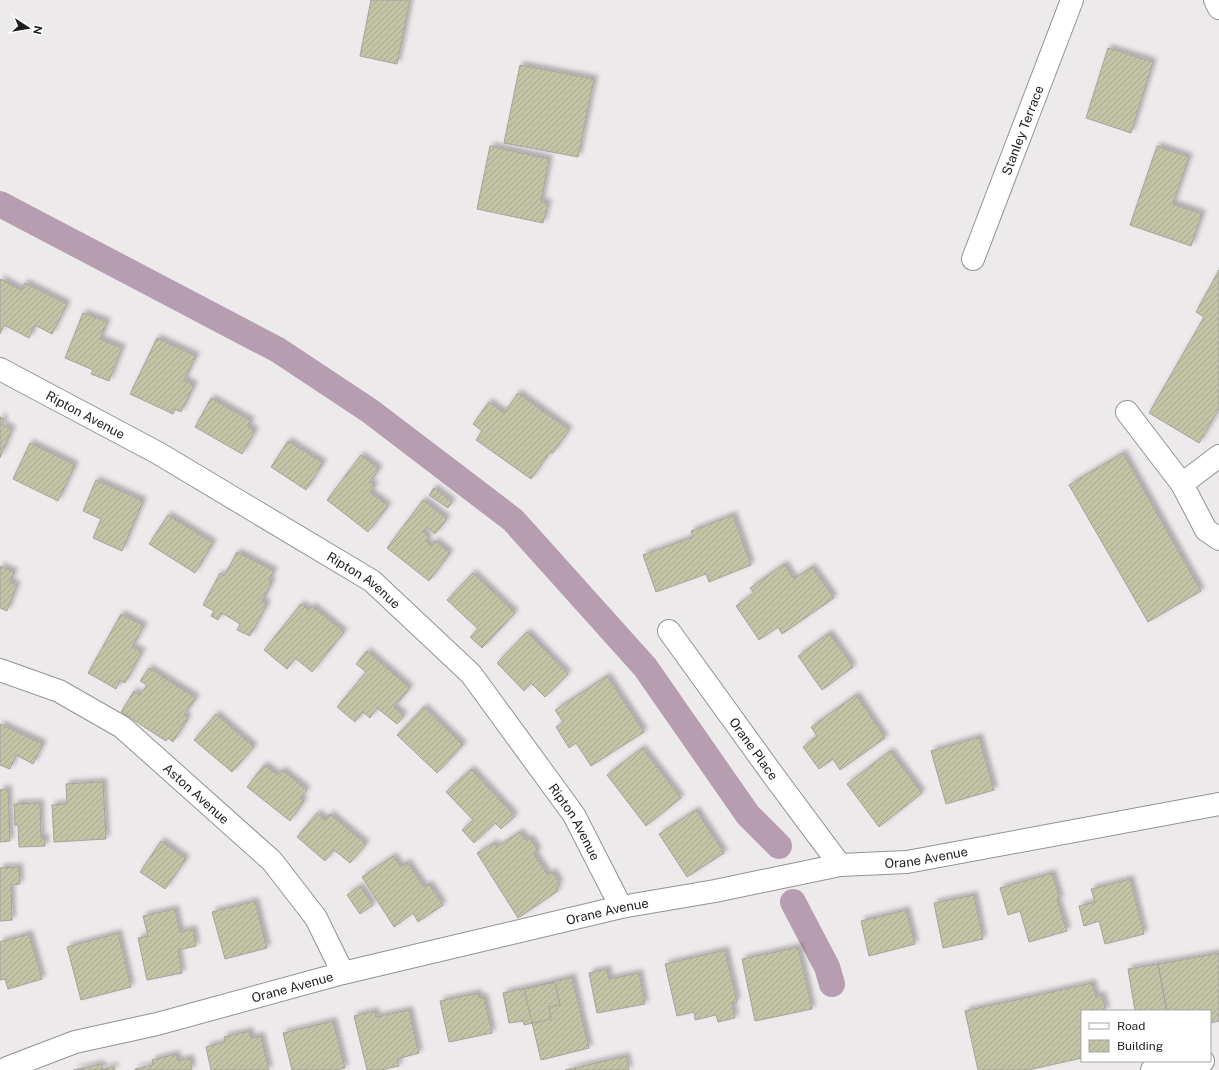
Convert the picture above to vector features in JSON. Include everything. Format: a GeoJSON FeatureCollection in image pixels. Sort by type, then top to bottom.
{"type":"FeatureCollection","features":[{"type":"Feature","properties":{"kind":"street","name":"Stanley Terrace"},"geometry":{"type":"LineString","coordinates":[[973,259],[1072,0]]}},
{"type":"Feature","properties":{"kind":"street"},"geometry":{"type":"LineString","coordinates":[[1215,0],[1219,8]]}},
{"type":"Feature","properties":{"kind":"street","name":"Ripton Avenue"},"geometry":{"type":"LineString","coordinates":[[0,369],[158,453],[372,581],[471,674],[574,815],[621,907]]}},
{"type":"Feature","properties":{"kind":"street"},"geometry":{"type":"LineString","coordinates":[[1127,412],[1182,484],[1206,530],[1219,539]]}},
{"type":"Feature","properties":{"kind":"street"},"geometry":{"type":"LineString","coordinates":[[1182,484],[1219,456]]}},
{"type":"Feature","properties":{"kind":"street","name":"Orane Place"},"geometry":{"type":"LineString","coordinates":[[669,631],[840,866]]}},
{"type":"Feature","properties":{"kind":"street","name":"Aston Avenue"},"geometry":{"type":"LineString","coordinates":[[0,670],[59,691],[122,727],[272,861],[316,918],[343,973]]}},
{"type":"Feature","properties":{"kind":"street","name":"Orane Avenue"},"geometry":{"type":"LineString","coordinates":[[5,1065],[75,1042],[157,1024],[343,973],[621,907],[715,891],[840,866],[907,862],[1219,804]]}},
{"type":"Feature","properties":{"kind":"street"},"geometry":{"type":"LineString","coordinates":[[1152,1070],[1197,1062]]}},
{"type":"Feature","properties":{"kind":"building"},"geometry":{"type":"Polygon","coordinates":[[[371,0],[410,0],[397,64],[360,56],[371,0]]]}},
{"type":"Feature","properties":{"kind":"building"},"geometry":{"type":"Polygon","coordinates":[[[1108,48],[1153,62],[1131,133],[1086,118],[1108,48]]]}},
{"type":"Feature","properties":{"kind":"building"},"geometry":{"type":"Polygon","coordinates":[[[520,65],[594,79],[578,157],[504,143],[520,65]]]}},
{"type":"Feature","properties":{"kind":"building"},"geometry":{"type":"Polygon","coordinates":[[[490,146],[549,159],[541,202],[548,203],[543,223],[477,209],[490,146]]]}},
{"type":"Feature","properties":{"kind":"building"},"geometry":{"type":"Polygon","coordinates":[[[1157,146],[1189,157],[1173,204],[1202,214],[1191,246],[1130,225],[1157,146]]]}},
{"type":"Feature","properties":{"kind":"building"},"geometry":{"type":"Polygon","coordinates":[[[1219,270],[1219,409],[1199,443],[1149,413],[1204,317],[1196,312],[1219,270]]]}},
{"type":"Feature","properties":{"kind":"building"},"geometry":{"type":"Polygon","coordinates":[[[1,279],[21,290],[25,283],[67,304],[52,334],[35,325],[29,338],[4,325],[0,334],[1,279]]]}},
{"type":"Feature","properties":{"kind":"building"},"geometry":{"type":"Polygon","coordinates":[[[83,313],[107,322],[100,339],[122,348],[109,381],[91,374],[93,370],[65,358],[83,313]]]}},
{"type":"Feature","properties":{"kind":"building"},"geometry":{"type":"Polygon","coordinates":[[[157,338],[196,356],[184,380],[194,385],[181,412],[175,409],[173,414],[130,394],[157,338]]]}},
{"type":"Feature","properties":{"kind":"building"},"geometry":{"type":"Polygon","coordinates":[[[518,393],[569,430],[553,453],[550,452],[531,479],[476,440],[482,431],[473,424],[489,402],[504,413],[518,393]]]}},
{"type":"Feature","properties":{"kind":"building"},"geometry":{"type":"Polygon","coordinates":[[[211,398],[251,421],[248,427],[255,431],[242,454],[195,427],[211,398]]]}},
{"type":"Feature","properties":{"kind":"building"},"geometry":{"type":"Polygon","coordinates":[[[0,417],[4,419],[2,425],[12,429],[0,458],[0,417]]]}},
{"type":"Feature","properties":{"kind":"building"},"geometry":{"type":"Polygon","coordinates":[[[288,441],[323,463],[306,490],[271,467],[288,441]]]}},
{"type":"Feature","properties":{"kind":"building"},"geometry":{"type":"Polygon","coordinates":[[[30,443],[75,465],[58,501],[13,479],[30,443]]]}},
{"type":"Feature","properties":{"kind":"building"},"geometry":{"type":"Polygon","coordinates":[[[1123,453],[1201,591],[1148,622],[1069,485],[1123,453]]]}},
{"type":"Feature","properties":{"kind":"building"},"geometry":{"type":"Polygon","coordinates":[[[361,455],[379,469],[370,482],[375,486],[370,492],[388,506],[368,532],[327,500],[361,455]]]}},
{"type":"Feature","properties":{"kind":"building"},"geometry":{"type":"Polygon","coordinates":[[[96,480],[143,501],[122,551],[93,538],[101,519],[83,511],[96,480]]]}},
{"type":"Feature","properties":{"kind":"building"},"geometry":{"type":"Polygon","coordinates":[[[434,488],[452,502],[448,508],[429,495],[434,488]]]}},
{"type":"Feature","properties":{"kind":"building"},"geometry":{"type":"Polygon","coordinates":[[[423,500],[447,519],[435,534],[427,527],[423,532],[429,537],[426,541],[431,546],[435,541],[450,553],[429,581],[387,548],[423,500]]]}},
{"type":"Feature","properties":{"kind":"building"},"geometry":{"type":"Polygon","coordinates":[[[168,515],[213,543],[195,573],[149,544],[168,515]]]}},
{"type":"Feature","properties":{"kind":"building"},"geometry":{"type":"Polygon","coordinates":[[[733,515],[751,565],[709,582],[706,574],[656,592],[643,555],[693,537],[691,531],[733,515]]]}},
{"type":"Feature","properties":{"kind":"building"},"geometry":{"type":"Polygon","coordinates":[[[237,552],[274,571],[269,580],[272,582],[262,601],[267,604],[250,636],[237,630],[240,624],[222,613],[218,620],[211,616],[214,611],[203,605],[220,573],[224,576],[237,552]]]}},
{"type":"Feature","properties":{"kind":"building"},"geometry":{"type":"Polygon","coordinates":[[[784,564],[794,579],[812,567],[834,598],[782,634],[778,627],[759,640],[736,606],[754,593],[750,588],[784,564]]]}},
{"type":"Feature","properties":{"kind":"building"},"geometry":{"type":"Polygon","coordinates":[[[0,566],[14,572],[10,582],[17,585],[7,611],[0,608],[0,566]]]}},
{"type":"Feature","properties":{"kind":"building"},"geometry":{"type":"Polygon","coordinates":[[[473,573],[515,613],[482,648],[470,637],[478,629],[447,600],[473,573]]]}},
{"type":"Feature","properties":{"kind":"building"},"geometry":{"type":"Polygon","coordinates":[[[301,604],[309,610],[312,606],[344,632],[312,672],[295,658],[287,669],[264,650],[301,604]]]}},
{"type":"Feature","properties":{"kind":"building"},"geometry":{"type":"Polygon","coordinates":[[[121,614],[144,626],[132,647],[142,652],[125,683],[120,680],[116,689],[88,673],[121,614]]]}},
{"type":"Feature","properties":{"kind":"building"},"geometry":{"type":"Polygon","coordinates":[[[527,632],[568,674],[545,697],[531,683],[524,691],[497,663],[527,632]]]}},
{"type":"Feature","properties":{"kind":"building"},"geometry":{"type":"Polygon","coordinates":[[[829,633],[853,667],[822,690],[798,656],[829,633]]]}},
{"type":"Feature","properties":{"kind":"building"},"geometry":{"type":"Polygon","coordinates":[[[367,651],[410,688],[394,707],[404,716],[397,724],[377,708],[370,718],[363,712],[355,722],[337,707],[366,672],[356,664],[367,651]]]}},
{"type":"Feature","properties":{"kind":"building"},"geometry":{"type":"Polygon","coordinates":[[[149,668],[196,698],[184,715],[188,718],[173,742],[168,738],[166,741],[121,712],[134,691],[140,695],[147,685],[140,681],[149,668]]]}},
{"type":"Feature","properties":{"kind":"building"},"geometry":{"type":"Polygon","coordinates":[[[607,676],[644,732],[591,766],[576,743],[569,748],[556,727],[563,722],[555,710],[607,676]]]}},
{"type":"Feature","properties":{"kind":"building"},"geometry":{"type":"Polygon","coordinates":[[[856,695],[885,738],[840,770],[833,759],[819,769],[803,747],[817,736],[811,727],[856,695]]]}},
{"type":"Feature","properties":{"kind":"building"},"geometry":{"type":"Polygon","coordinates":[[[424,707],[463,745],[437,773],[397,735],[424,707]]]}},
{"type":"Feature","properties":{"kind":"building"},"geometry":{"type":"Polygon","coordinates":[[[216,714],[254,747],[232,772],[194,740],[216,714]]]}},
{"type":"Feature","properties":{"kind":"building"},"geometry":{"type":"Polygon","coordinates":[[[0,724],[43,744],[33,764],[16,755],[10,769],[0,765],[0,724]]]}},
{"type":"Feature","properties":{"kind":"building"},"geometry":{"type":"Polygon","coordinates":[[[979,737],[994,790],[946,804],[931,751],[979,737]]]}},
{"type":"Feature","properties":{"kind":"building"},"geometry":{"type":"Polygon","coordinates":[[[642,748],[681,798],[646,826],[607,775],[642,748]]]}},
{"type":"Feature","properties":{"kind":"building"},"geometry":{"type":"Polygon","coordinates":[[[890,751],[922,793],[879,827],[847,784],[890,751]]]}},
{"type":"Feature","properties":{"kind":"building"},"geometry":{"type":"Polygon","coordinates":[[[264,765],[278,775],[282,770],[307,790],[300,798],[304,801],[290,821],[247,787],[264,765]]]}},
{"type":"Feature","properties":{"kind":"building"},"geometry":{"type":"Polygon","coordinates":[[[471,769],[515,816],[501,829],[495,823],[474,843],[462,830],[473,820],[446,792],[471,769]]]}},
{"type":"Feature","properties":{"kind":"building"},"geometry":{"type":"Polygon","coordinates":[[[103,782],[106,839],[54,842],[52,805],[67,804],[66,784],[103,782]]]}},
{"type":"Feature","properties":{"kind":"building"},"geometry":{"type":"Polygon","coordinates":[[[8,789],[10,841],[0,842],[0,790],[8,789]]]}},
{"type":"Feature","properties":{"kind":"building"},"geometry":{"type":"Polygon","coordinates":[[[40,803],[41,838],[45,838],[45,846],[19,847],[18,825],[15,825],[14,804],[40,803]]]}},
{"type":"Feature","properties":{"kind":"building"},"geometry":{"type":"Polygon","coordinates":[[[696,810],[724,853],[687,877],[659,834],[696,810]]]}},
{"type":"Feature","properties":{"kind":"building"},"geometry":{"type":"Polygon","coordinates":[[[317,813],[325,820],[330,814],[366,844],[350,863],[334,850],[325,861],[297,837],[317,813]]]}},
{"type":"Feature","properties":{"kind":"building"},"geometry":{"type":"Polygon","coordinates":[[[520,832],[526,840],[530,838],[538,851],[534,854],[548,875],[553,872],[560,884],[556,887],[558,891],[518,918],[477,853],[494,843],[497,847],[520,832]]]}},
{"type":"Feature","properties":{"kind":"building"},"geometry":{"type":"Polygon","coordinates":[[[161,841],[186,859],[165,889],[140,872],[161,841]]]}},
{"type":"Feature","properties":{"kind":"building"},"geometry":{"type":"Polygon","coordinates":[[[393,856],[401,867],[407,862],[424,887],[429,884],[443,905],[418,922],[413,913],[394,927],[362,877],[393,856]]]}},
{"type":"Feature","properties":{"kind":"building"},"geometry":{"type":"Polygon","coordinates":[[[19,867],[20,884],[11,885],[12,920],[0,921],[0,868],[19,867]]]}},
{"type":"Feature","properties":{"kind":"building"},"geometry":{"type":"Polygon","coordinates":[[[1052,873],[1060,899],[1057,900],[1067,931],[1029,942],[1020,911],[1008,915],[1000,888],[1052,873]]]}},
{"type":"Feature","properties":{"kind":"building"},"geometry":{"type":"Polygon","coordinates":[[[1130,879],[1144,934],[1105,944],[1099,921],[1084,926],[1079,906],[1095,902],[1091,889],[1130,879]]]}},
{"type":"Feature","properties":{"kind":"building"},"geometry":{"type":"Polygon","coordinates":[[[360,886],[373,905],[360,914],[347,895],[360,886]]]}},
{"type":"Feature","properties":{"kind":"building"},"geometry":{"type":"Polygon","coordinates":[[[974,895],[983,939],[943,948],[934,903],[974,895]]]}},
{"type":"Feature","properties":{"kind":"building"},"geometry":{"type":"Polygon","coordinates":[[[255,901],[267,948],[225,959],[212,912],[255,901]]]}},
{"type":"Feature","properties":{"kind":"building"},"geometry":{"type":"Polygon","coordinates":[[[175,909],[180,932],[193,929],[196,946],[178,950],[182,973],[147,980],[138,938],[148,936],[143,916],[175,909]]]}},
{"type":"Feature","properties":{"kind":"building"},"geometry":{"type":"Polygon","coordinates":[[[906,910],[915,944],[869,956],[861,921],[906,910]]]}},
{"type":"Feature","properties":{"kind":"building"},"geometry":{"type":"Polygon","coordinates":[[[118,933],[131,987],[81,1000],[67,947],[118,933]]]}},
{"type":"Feature","properties":{"kind":"building"},"geometry":{"type":"Polygon","coordinates":[[[29,934],[42,979],[8,989],[5,979],[0,980],[0,942],[29,934]]]}},
{"type":"Feature","properties":{"kind":"building"},"geometry":{"type":"Polygon","coordinates":[[[798,947],[812,1009],[755,1021],[742,959],[798,947]]]}},
{"type":"Feature","properties":{"kind":"building"},"geometry":{"type":"Polygon","coordinates":[[[725,950],[737,1002],[732,1003],[735,1018],[718,1022],[716,1015],[695,1020],[694,1012],[677,1016],[665,964],[725,950]]]}},
{"type":"Feature","properties":{"kind":"building"},"geometry":{"type":"Polygon","coordinates":[[[1219,953],[1219,1021],[1211,1023],[1211,1010],[1167,1010],[1158,964],[1219,953]]]}},
{"type":"Feature","properties":{"kind":"building"},"geometry":{"type":"Polygon","coordinates":[[[1158,964],[1167,1010],[1135,1010],[1128,969],[1158,964]]]}},
{"type":"Feature","properties":{"kind":"building"},"geometry":{"type":"Polygon","coordinates":[[[607,969],[609,979],[639,973],[645,1004],[597,1013],[589,973],[607,969]]]}},
{"type":"Feature","properties":{"kind":"building"},"geometry":{"type":"Polygon","coordinates":[[[572,977],[589,1048],[541,1060],[524,989],[572,977]]]}},
{"type":"Feature","properties":{"kind":"building"},"geometry":{"type":"Polygon","coordinates":[[[555,982],[560,1005],[549,1007],[551,1019],[524,1025],[523,1021],[509,1023],[503,993],[555,982]]]}},
{"type":"Feature","properties":{"kind":"building"},"geometry":{"type":"Polygon","coordinates":[[[1092,983],[1096,997],[1102,995],[1106,1010],[1081,1010],[1081,1058],[1028,1070],[978,1070],[965,1011],[1092,983]]]}},
{"type":"Feature","properties":{"kind":"building"},"geometry":{"type":"Polygon","coordinates":[[[478,993],[479,998],[484,997],[492,1033],[449,1042],[440,1001],[478,993]]]}},
{"type":"Feature","properties":{"kind":"building"},"geometry":{"type":"Polygon","coordinates":[[[409,1010],[419,1053],[397,1059],[399,1066],[381,1070],[367,1070],[354,1016],[375,1011],[376,1017],[409,1010]]]}},
{"type":"Feature","properties":{"kind":"building"},"geometry":{"type":"Polygon","coordinates":[[[333,1021],[345,1068],[336,1070],[292,1070],[283,1033],[333,1021]]]}},
{"type":"Feature","properties":{"kind":"building"},"geometry":{"type":"Polygon","coordinates":[[[249,1031],[251,1038],[261,1036],[269,1070],[211,1070],[206,1047],[225,1042],[224,1037],[249,1031]]]}},
{"type":"Feature","properties":{"kind":"building"},"geometry":{"type":"Polygon","coordinates":[[[176,1054],[178,1061],[190,1058],[192,1070],[135,1070],[153,1065],[152,1060],[176,1054]]]}},
{"type":"Feature","properties":{"kind":"building"},"geometry":{"type":"Polygon","coordinates":[[[626,1056],[629,1070],[565,1070],[626,1056]]]}},
{"type":"Feature","properties":{"kind":"building"},"geometry":{"type":"Polygon","coordinates":[[[101,1064],[103,1069],[114,1066],[115,1070],[73,1070],[101,1064]]]}},
{"type":"Feature","properties":{"kind":"waterway"},"geometry":{"type":"LineString","coordinates":[[0,204],[278,350],[370,411],[513,520],[645,667],[748,815],[779,846]]}},
{"type":"Feature","properties":{"kind":"waterway"},"geometry":{"type":"LineString","coordinates":[[793,902],[827,967],[832,984]]}}]}
